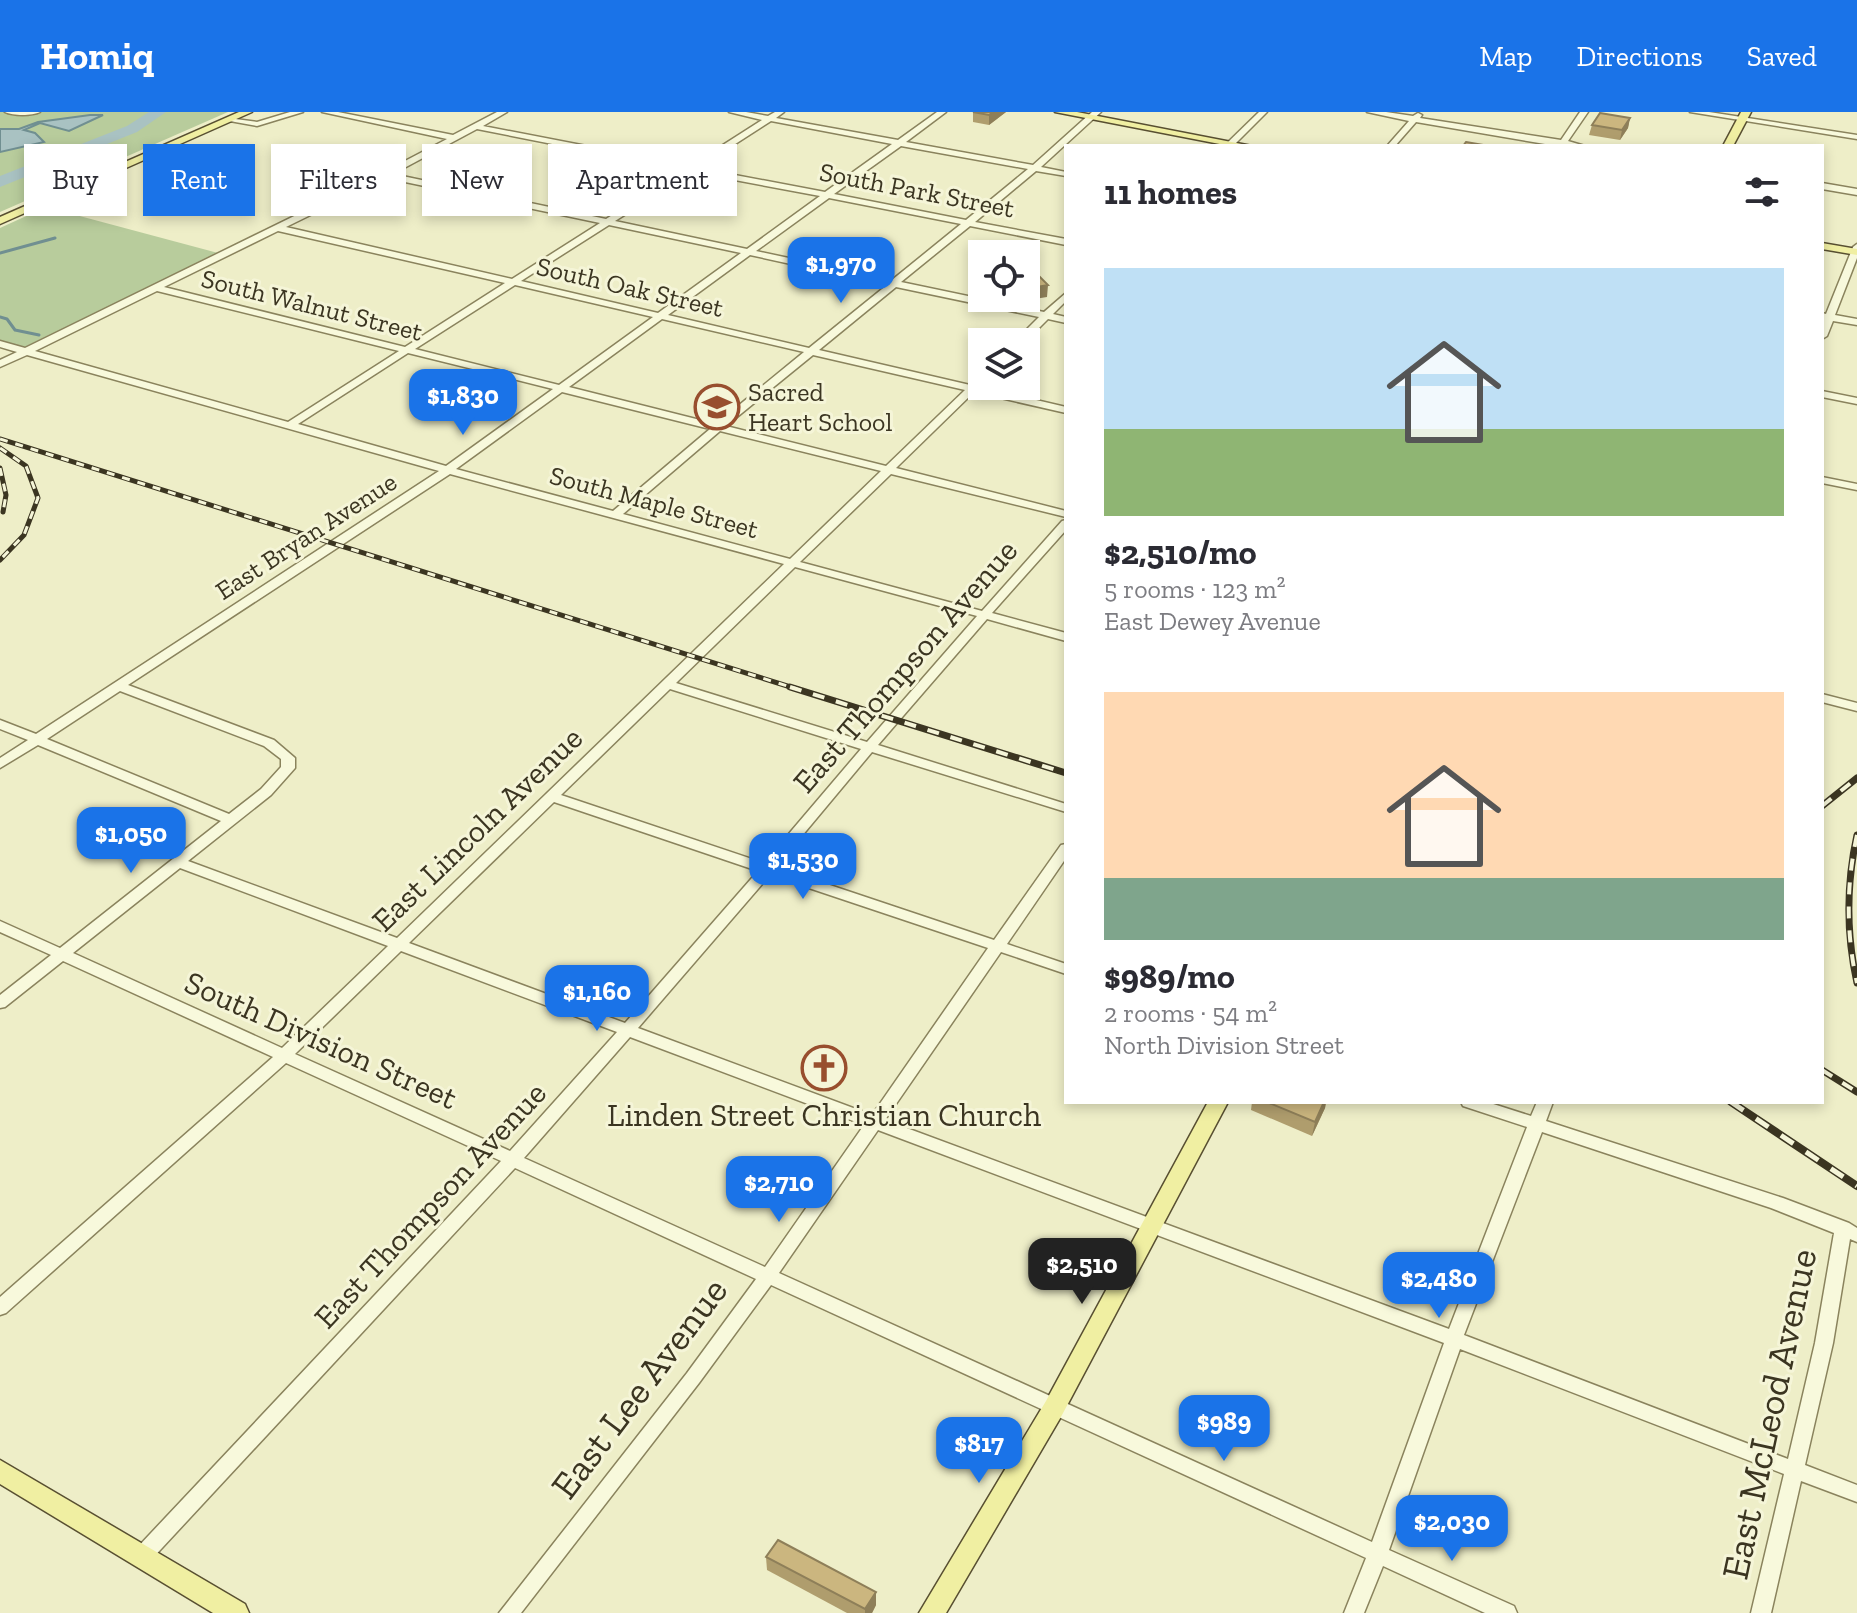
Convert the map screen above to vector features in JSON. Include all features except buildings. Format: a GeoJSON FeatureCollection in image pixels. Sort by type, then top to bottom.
{"type":"FeatureCollection","features":[{"type":"Feature","properties":{"kind":"main road"},"geometry":{"type":"LineString","coordinates":[[0,221],[247,112]]}},
{"type":"Feature","properties":{"kind":"main road"},"geometry":{"type":"LineString","coordinates":[[1060,112],[1094,115],[1224,144]]}},
{"type":"Feature","properties":{"kind":"main road"},"geometry":{"type":"LineString","coordinates":[[1729,144],[1744,116]]}},
{"type":"Feature","properties":{"kind":"main road"},"geometry":{"type":"LineString","coordinates":[[1824,246],[1856,250]]}},
{"type":"Feature","properties":{"kind":"main road"},"geometry":{"type":"LineString","coordinates":[[932,1613],[1054,1408],[1217,1104]]}},
{"type":"Feature","properties":{"kind":"main road"},"geometry":{"type":"LineString","coordinates":[[0,1471],[236,1613]]}},
{"type":"Feature","properties":{"kind":"street"},"geometry":{"type":"LineString","coordinates":[[9,112],[36,112]]}},
{"type":"Feature","properties":{"kind":"street"},"geometry":{"type":"LineString","coordinates":[[228,120],[257,124],[299,112]]}},
{"type":"Feature","properties":{"kind":"street"},"geometry":{"type":"LineString","coordinates":[[326,112],[455,138]]}},
{"type":"Feature","properties":{"kind":"street"},"geometry":{"type":"LineString","coordinates":[[406,164],[503,112]]}},
{"type":"Feature","properties":{"kind":"street"},"geometry":{"type":"LineString","coordinates":[[733,112],[1064,174]]}},
{"type":"Feature","properties":{"kind":"street"},"geometry":{"type":"LineString","coordinates":[[730,144],[780,112]]}},
{"type":"Feature","properties":{"kind":"street","name":"East Bryan Avenue"},"geometry":{"type":"LineString","coordinates":[[0,764],[448,470],[942,112]]}},
{"type":"Feature","properties":{"kind":"street"},"geometry":{"type":"LineString","coordinates":[[1230,144],[1263,112]]}},
{"type":"Feature","properties":{"kind":"street"},"geometry":{"type":"LineString","coordinates":[[1371,112],[1418,116],[1562,144],[1584,112]]}},
{"type":"Feature","properties":{"kind":"street"},"geometry":{"type":"LineString","coordinates":[[1694,112],[1744,116],[1857,137]]}},
{"type":"Feature","properties":{"kind":"street"},"geometry":{"type":"LineString","coordinates":[[616,514],[1035,168],[1094,115]]}},
{"type":"Feature","properties":{"kind":"street"},"geometry":{"type":"LineString","coordinates":[[1393,144],[1418,116]]}},
{"type":"Feature","properties":{"kind":"street","name":"South Park Street"},"geometry":{"type":"LineString","coordinates":[[477,127],[566,144]]}},
{"type":"Feature","properties":{"kind":"street","name":"South Park Street"},"geometry":{"type":"LineString","coordinates":[[737,177],[1064,242]]}},
{"type":"Feature","properties":{"kind":"street"},"geometry":{"type":"LineString","coordinates":[[406,180],[1064,320]]}},
{"type":"Feature","properties":{"kind":"street"},"geometry":{"type":"LineString","coordinates":[[1824,186],[1857,192]]}},
{"type":"Feature","properties":{"kind":"street"},"geometry":{"type":"LineString","coordinates":[[0,364],[302,216]]}},
{"type":"Feature","properties":{"kind":"street"},"geometry":{"type":"LineString","coordinates":[[288,426],[617,216]]}},
{"type":"Feature","properties":{"kind":"street","name":"South Oak Street"},"geometry":{"type":"LineString","coordinates":[[278,228],[812,351],[968,382]]}},
{"type":"Feature","properties":{"kind":"street"},"geometry":{"type":"LineString","coordinates":[[1856,250],[1826,316],[1857,322]]}},
{"type":"Feature","properties":{"kind":"street","name":"South Walnut Street"},"geometry":{"type":"LineString","coordinates":[[153,287],[1064,514]]}},
{"type":"Feature","properties":{"kind":"street"},"geometry":{"type":"LineString","coordinates":[[1034,328],[1064,298]]}},
{"type":"Feature","properties":{"kind":"street","name":"South Maple Street"},"geometry":{"type":"LineString","coordinates":[[0,344],[448,470],[1064,636]]}},
{"type":"Feature","properties":{"kind":"street","name":"East Lincoln Avenue"},"geometry":{"type":"LineString","coordinates":[[0,1308],[283,1057],[968,394]]}},
{"type":"Feature","properties":{"kind":"street"},"geometry":{"type":"LineString","coordinates":[[1824,394],[1857,401]]}},
{"type":"Feature","properties":{"kind":"street","name":"South Oak Street"},"geometry":{"type":"LineString","coordinates":[[1032,400],[1064,409]]}},
{"type":"Feature","properties":{"kind":"street"},"geometry":{"type":"LineString","coordinates":[[1824,480],[1857,487]]}},
{"type":"Feature","properties":{"kind":"street","name":"East Thompson Avenue"},"geometry":{"type":"LineString","coordinates":[[142,1556],[512,1160],[1064,525]]}},
{"type":"Feature","properties":{"kind":"street"},"geometry":{"type":"LineString","coordinates":[[668,684],[1064,807]]}},
{"type":"Feature","properties":{"kind":"street"},"geometry":{"type":"LineString","coordinates":[[0,1003],[231,820],[288,768],[288,758],[269,743],[118,686]]}},
{"type":"Feature","properties":{"kind":"street"},"geometry":{"type":"LineString","coordinates":[[1824,699],[1857,707]]}},
{"type":"Feature","properties":{"kind":"street"},"geometry":{"type":"LineString","coordinates":[[0,724],[231,820]]}},
{"type":"Feature","properties":{"kind":"street"},"geometry":{"type":"LineString","coordinates":[[552,797],[1064,968]]}},
{"type":"Feature","properties":{"kind":"street","name":"East Lee Avenue"},"geometry":{"type":"LineString","coordinates":[[509,1613],[693,1378],[768,1276],[1064,851]]}},
{"type":"Feature","properties":{"kind":"street"},"geometry":{"type":"LineString","coordinates":[[178,862],[1454,1339],[1857,1494]]}},
{"type":"Feature","properties":{"kind":"street","name":"South Division Street"},"geometry":{"type":"LineString","coordinates":[[0,926],[1507,1613]]}},
{"type":"Feature","properties":{"kind":"street"},"geometry":{"type":"LineString","coordinates":[[1475,1104],[1777,1203],[1850,1231]]}},
{"type":"Feature","properties":{"kind":"street"},"geometry":{"type":"LineString","coordinates":[[1354,1613],[1544,1104]]}},
{"type":"Feature","properties":{"kind":"street","name":"East McLeod Avenue"},"geometry":{"type":"LineString","coordinates":[[1761,1613],[1850,1231]]}},
{"type":"Feature","properties":{"kind":"green space"},"geometry":{"type":"Polygon","coordinates":[[[0,112],[228,112],[155,144],[143,144],[143,149],[127,156],[127,144],[24,144],[24,201],[0,212],[0,112]]]}},
{"type":"Feature","properties":{"kind":"green space"},"geometry":{"type":"Polygon","coordinates":[[[26,216],[80,216],[218,253],[25,347],[0,341],[0,228],[26,216]]]}},
{"type":"Feature","properties":{"kind":"water"},"geometry":{"type":"Polygon","coordinates":[[[103,115],[69,131],[40,123],[24,130],[35,133],[44,142],[24,144],[24,147],[0,152],[0,129],[19,129],[38,122],[103,115]]]}},
{"type":"Feature","properties":{"kind":"waterway"},"geometry":{"type":"LineString","coordinates":[[0,182],[132,129],[159,112]]}},
{"type":"Feature","properties":{"kind":"waterway"},"geometry":{"type":"LineString","coordinates":[[0,253],[55,238]]}},
{"type":"Feature","properties":{"kind":"waterway"},"geometry":{"type":"LineString","coordinates":[[0,317],[7,319],[15,330],[39,335]]}},
{"type":"Feature","properties":{"kind":"railway"},"geometry":{"type":"LineString","coordinates":[[0,439],[797,689]]}},
{"type":"Feature","properties":{"kind":"railway"},"geometry":{"type":"LineString","coordinates":[[0,448],[26,466],[38,498],[24,535],[0,560]]}},
{"type":"Feature","properties":{"kind":"railway"},"geometry":{"type":"LineString","coordinates":[[0,468],[6,495],[3,512]]}},
{"type":"Feature","properties":{"kind":"railway"},"geometry":{"type":"LineString","coordinates":[[790,687],[1064,772]]}},
{"type":"Feature","properties":{"kind":"railway"},"geometry":{"type":"LineString","coordinates":[[1824,804],[1857,778]]}},
{"type":"Feature","properties":{"kind":"railway"},"geometry":{"type":"LineString","coordinates":[[1857,835],[1849,909],[1857,983]]}},
{"type":"Feature","properties":{"kind":"railway"},"geometry":{"type":"LineString","coordinates":[[1824,1071],[1857,1092]]}},
{"type":"Feature","properties":{"kind":"railway"},"geometry":{"type":"LineString","coordinates":[[1734,1104],[1857,1186]]}},
{"type":"Feature","properties":{"kind":"place","name":"Sacred Heart School"},"geometry":{"type":"Point","coordinates":[717,407]}},
{"type":"Feature","properties":{"kind":"place","name":"Linden Street Christian Church"},"geometry":{"type":"Point","coordinates":[824,1068]}}]}
